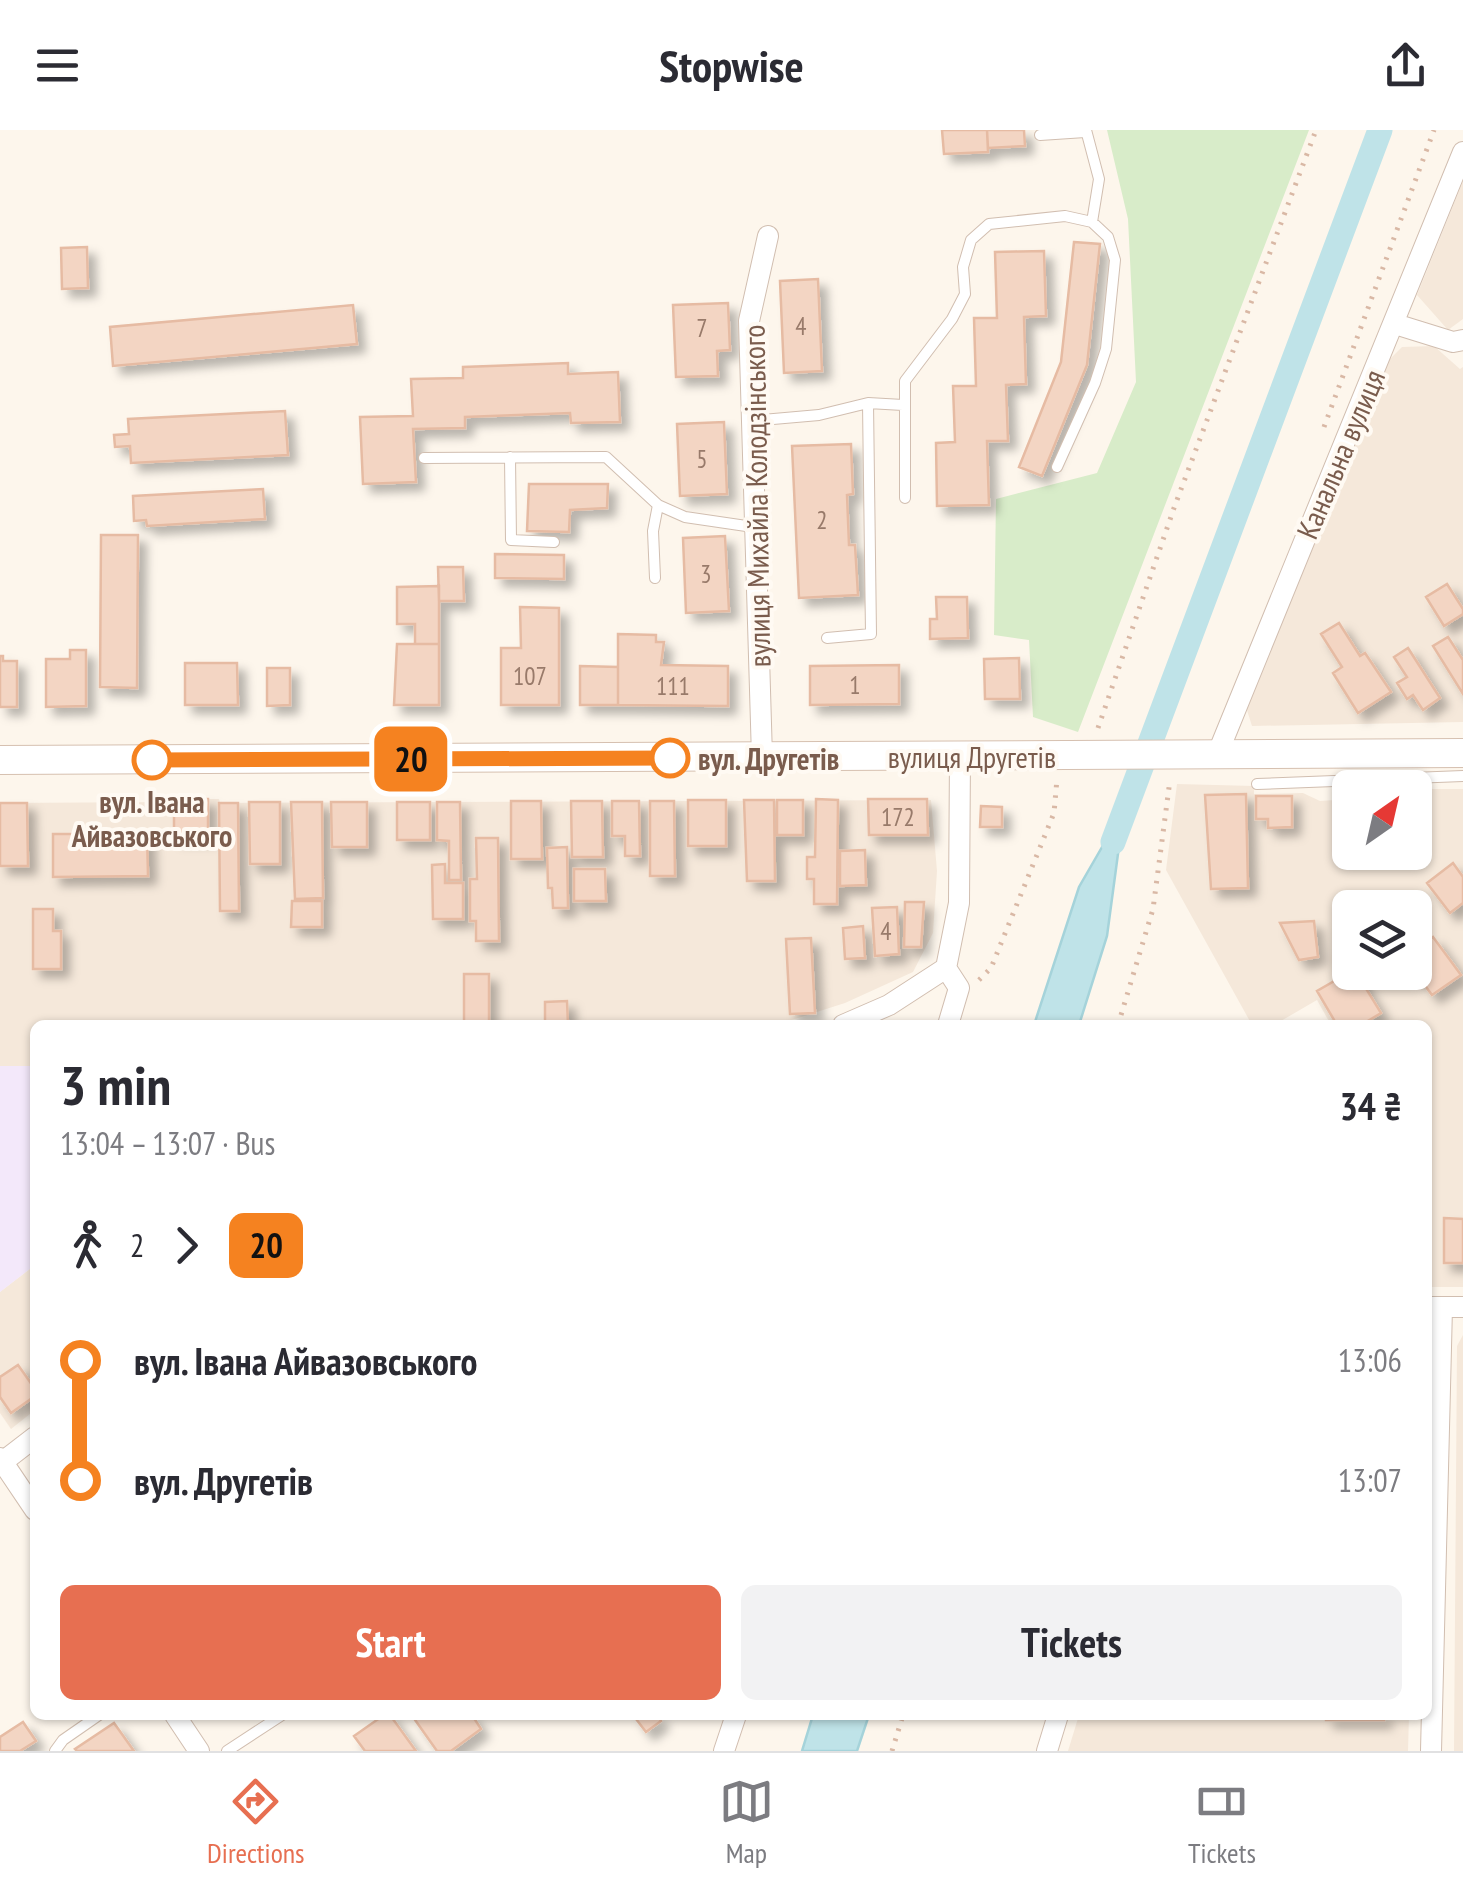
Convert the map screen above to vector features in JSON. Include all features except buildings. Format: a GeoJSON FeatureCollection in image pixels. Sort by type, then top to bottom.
{"type":"FeatureCollection","features":[{"type":"Feature","properties":{"kind":"main road","name":"вулиця Другетів"},"geometry":{"type":"LineString","coordinates":[[0,760],[1097,756],[1177,766],[1216,754],[1463,753]]}},
{"type":"Feature","properties":{"kind":"street","name":"Канальна вулиця"},"geometry":{"type":"LineString","coordinates":[[1216,754],[1463,152]]}},
{"type":"Feature","properties":{"kind":"street","name":"вулиця Михайла Колодзінського"},"geometry":{"type":"LineString","coordinates":[[762,757],[749,322],[768,236]]}},
{"type":"Feature","properties":{"kind":"street"},"geometry":{"type":"LineString","coordinates":[[1395,324],[1453,342],[1463,340]]}},
{"type":"Feature","properties":{"kind":"street"},"geometry":{"type":"LineString","coordinates":[[949,1020],[959,988],[946,968],[959,904],[960,756]]}},
{"type":"Feature","properties":{"kind":"street"},"geometry":{"type":"LineString","coordinates":[[854,1020],[890,1005],[946,968]]}},
{"type":"Feature","properties":{"kind":"street"},"geometry":{"type":"LineString","coordinates":[[1432,1717],[1444,1307]]}},
{"type":"Feature","properties":{"kind":"street"},"geometry":{"type":"LineString","coordinates":[[30,1441],[1,1462],[30,1503]]}},
{"type":"Feature","properties":{"kind":"street"},"geometry":{"type":"LineString","coordinates":[[178,1720],[199,1751]]}},
{"type":"Feature","properties":{"kind":"street"},"geometry":{"type":"LineString","coordinates":[[724,1751],[734,1720]]}},
{"type":"Feature","properties":{"kind":"street"},"geometry":{"type":"LineString","coordinates":[[1047,1751],[1056,1720]]}},
{"type":"Feature","properties":{"kind":"street"},"geometry":{"type":"LineString","coordinates":[[1431,1751],[1432,1720]]}},
{"type":"Feature","properties":{"kind":"lane"},"geometry":{"type":"LineString","coordinates":[[1040,135],[1086,131],[1099,179],[1092,222]]}},
{"type":"Feature","properties":{"kind":"lane"},"geometry":{"type":"LineString","coordinates":[[905,498],[906,381],[952,319],[965,294],[963,267],[971,240],[988,224],[1064,216],[1092,222],[1108,237],[1115,260],[1106,349],[1057,468]]}},
{"type":"Feature","properties":{"kind":"lane"},"geometry":{"type":"LineString","coordinates":[[750,421],[819,415],[868,403],[903,404]]}},
{"type":"Feature","properties":{"kind":"lane"},"geometry":{"type":"LineString","coordinates":[[827,638],[871,634],[868,403]]}},
{"type":"Feature","properties":{"kind":"lane"},"geometry":{"type":"LineString","coordinates":[[424,458],[606,457],[658,505],[684,517],[754,528]]}},
{"type":"Feature","properties":{"kind":"lane"},"geometry":{"type":"LineString","coordinates":[[510,458],[510,540],[554,542]]}},
{"type":"Feature","properties":{"kind":"lane"},"geometry":{"type":"LineString","coordinates":[[655,578],[653,532],[658,505]]}},
{"type":"Feature","properties":{"kind":"lane"},"geometry":{"type":"LineString","coordinates":[[1257,784],[1463,776]]}},
{"type":"Feature","properties":{"kind":"lane"},"geometry":{"type":"LineString","coordinates":[[55,1751],[62,1740],[91,1720]]}},
{"type":"Feature","properties":{"kind":"lane"},"geometry":{"type":"LineString","coordinates":[[226,1751],[274,1720]]}},
{"type":"Feature","properties":{"kind":"path"},"geometry":{"type":"LineString","coordinates":[[1097,756],[1174,508],[1316,130]]}},
{"type":"Feature","properties":{"kind":"path"},"geometry":{"type":"LineString","coordinates":[[959,988],[978,981],[990,968],[1054,814],[1058,756]]}},
{"type":"Feature","properties":{"kind":"path"},"geometry":{"type":"LineString","coordinates":[[1119,1020],[1153,908],[1170,780],[1177,766]]}},
{"type":"Feature","properties":{"kind":"path"},"geometry":{"type":"LineString","coordinates":[[892,1751],[902,1720]]}},
{"type":"Feature","properties":{"kind":"shaded area"},"geometry":{"type":"Polygon","coordinates":[[[1463,181],[1463,319],[1448,330],[1417,295],[1463,181]]]}},
{"type":"Feature","properties":{"kind":"shaded area"},"geometry":{"type":"Polygon","coordinates":[[[1434,346],[1460,369],[1463,367],[1463,722],[1252,726],[1245,704],[1385,364],[1402,347],[1434,346]]]}},
{"type":"Feature","properties":{"kind":"shaded area"},"geometry":{"type":"Polygon","coordinates":[[[1177,784],[1254,786],[1254,794],[1303,793],[1320,801],[1332,800],[1332,870],[1432,870],[1432,789],[1463,789],[1463,1287],[1432,1287],[1432,1020],[1328,1020],[1317,1000],[1283,1020],[1249,1020],[1166,870],[1177,784]]]}},
{"type":"Feature","properties":{"kind":"shaded area"},"geometry":{"type":"Polygon","coordinates":[[[931,800],[937,871],[933,933],[913,972],[845,1003],[792,1020],[30,1020],[30,1066],[0,1066],[0,803],[931,800]]]}},
{"type":"Feature","properties":{"kind":"shaded area"},"geometry":{"type":"Polygon","coordinates":[[[0,1066],[30,1066],[30,1269],[0,1292],[0,1066]]]}},
{"type":"Feature","properties":{"kind":"shaded area"},"geometry":{"type":"Polygon","coordinates":[[[30,1269],[30,1414],[11,1429],[0,1413],[0,1292],[30,1269]]]}},
{"type":"Feature","properties":{"kind":"shaded area"},"geometry":{"type":"Polygon","coordinates":[[[1463,1335],[1463,1751],[1454,1751],[1457,1346],[1463,1335]]]}},
{"type":"Feature","properties":{"kind":"shaded area"},"geometry":{"type":"Polygon","coordinates":[[[1077,1720],[1409,1720],[1408,1751],[1068,1751],[1077,1720]]]}},
{"type":"Feature","properties":{"kind":"green space"},"geometry":{"type":"Polygon","coordinates":[[[1107,130],[1309,130],[1078,732],[1033,717],[1029,640],[994,635],[996,499],[1097,473],[1136,382],[1128,219],[1107,130]]]}},
{"type":"Feature","properties":{"kind":"water"},"geometry":{"type":"Polygon","coordinates":[[[1124,809],[1107,936],[1081,1020],[1036,1020],[1079,887],[1124,809]]]}},
{"type":"Feature","properties":{"kind":"water"},"geometry":{"type":"Polygon","coordinates":[[[811,1720],[867,1720],[857,1751],[802,1751],[811,1720]]]}},
{"type":"Feature","properties":{"kind":"waterway"},"geometry":{"type":"LineString","coordinates":[[1113,842],[1380,130]]}},
{"type":"Feature","properties":{"kind":"bus line","name":"20"},"geometry":{"type":"LineString","coordinates":[[152,760],[670,758]]}},
{"type":"Feature","properties":{"kind":"place","name":"вул. Другетів"},"geometry":{"type":"Point","coordinates":[670,758]}},
{"type":"Feature","properties":{"kind":"place","name":"вул. Івана Айвазовського"},"geometry":{"type":"Point","coordinates":[152,760]}}]}
